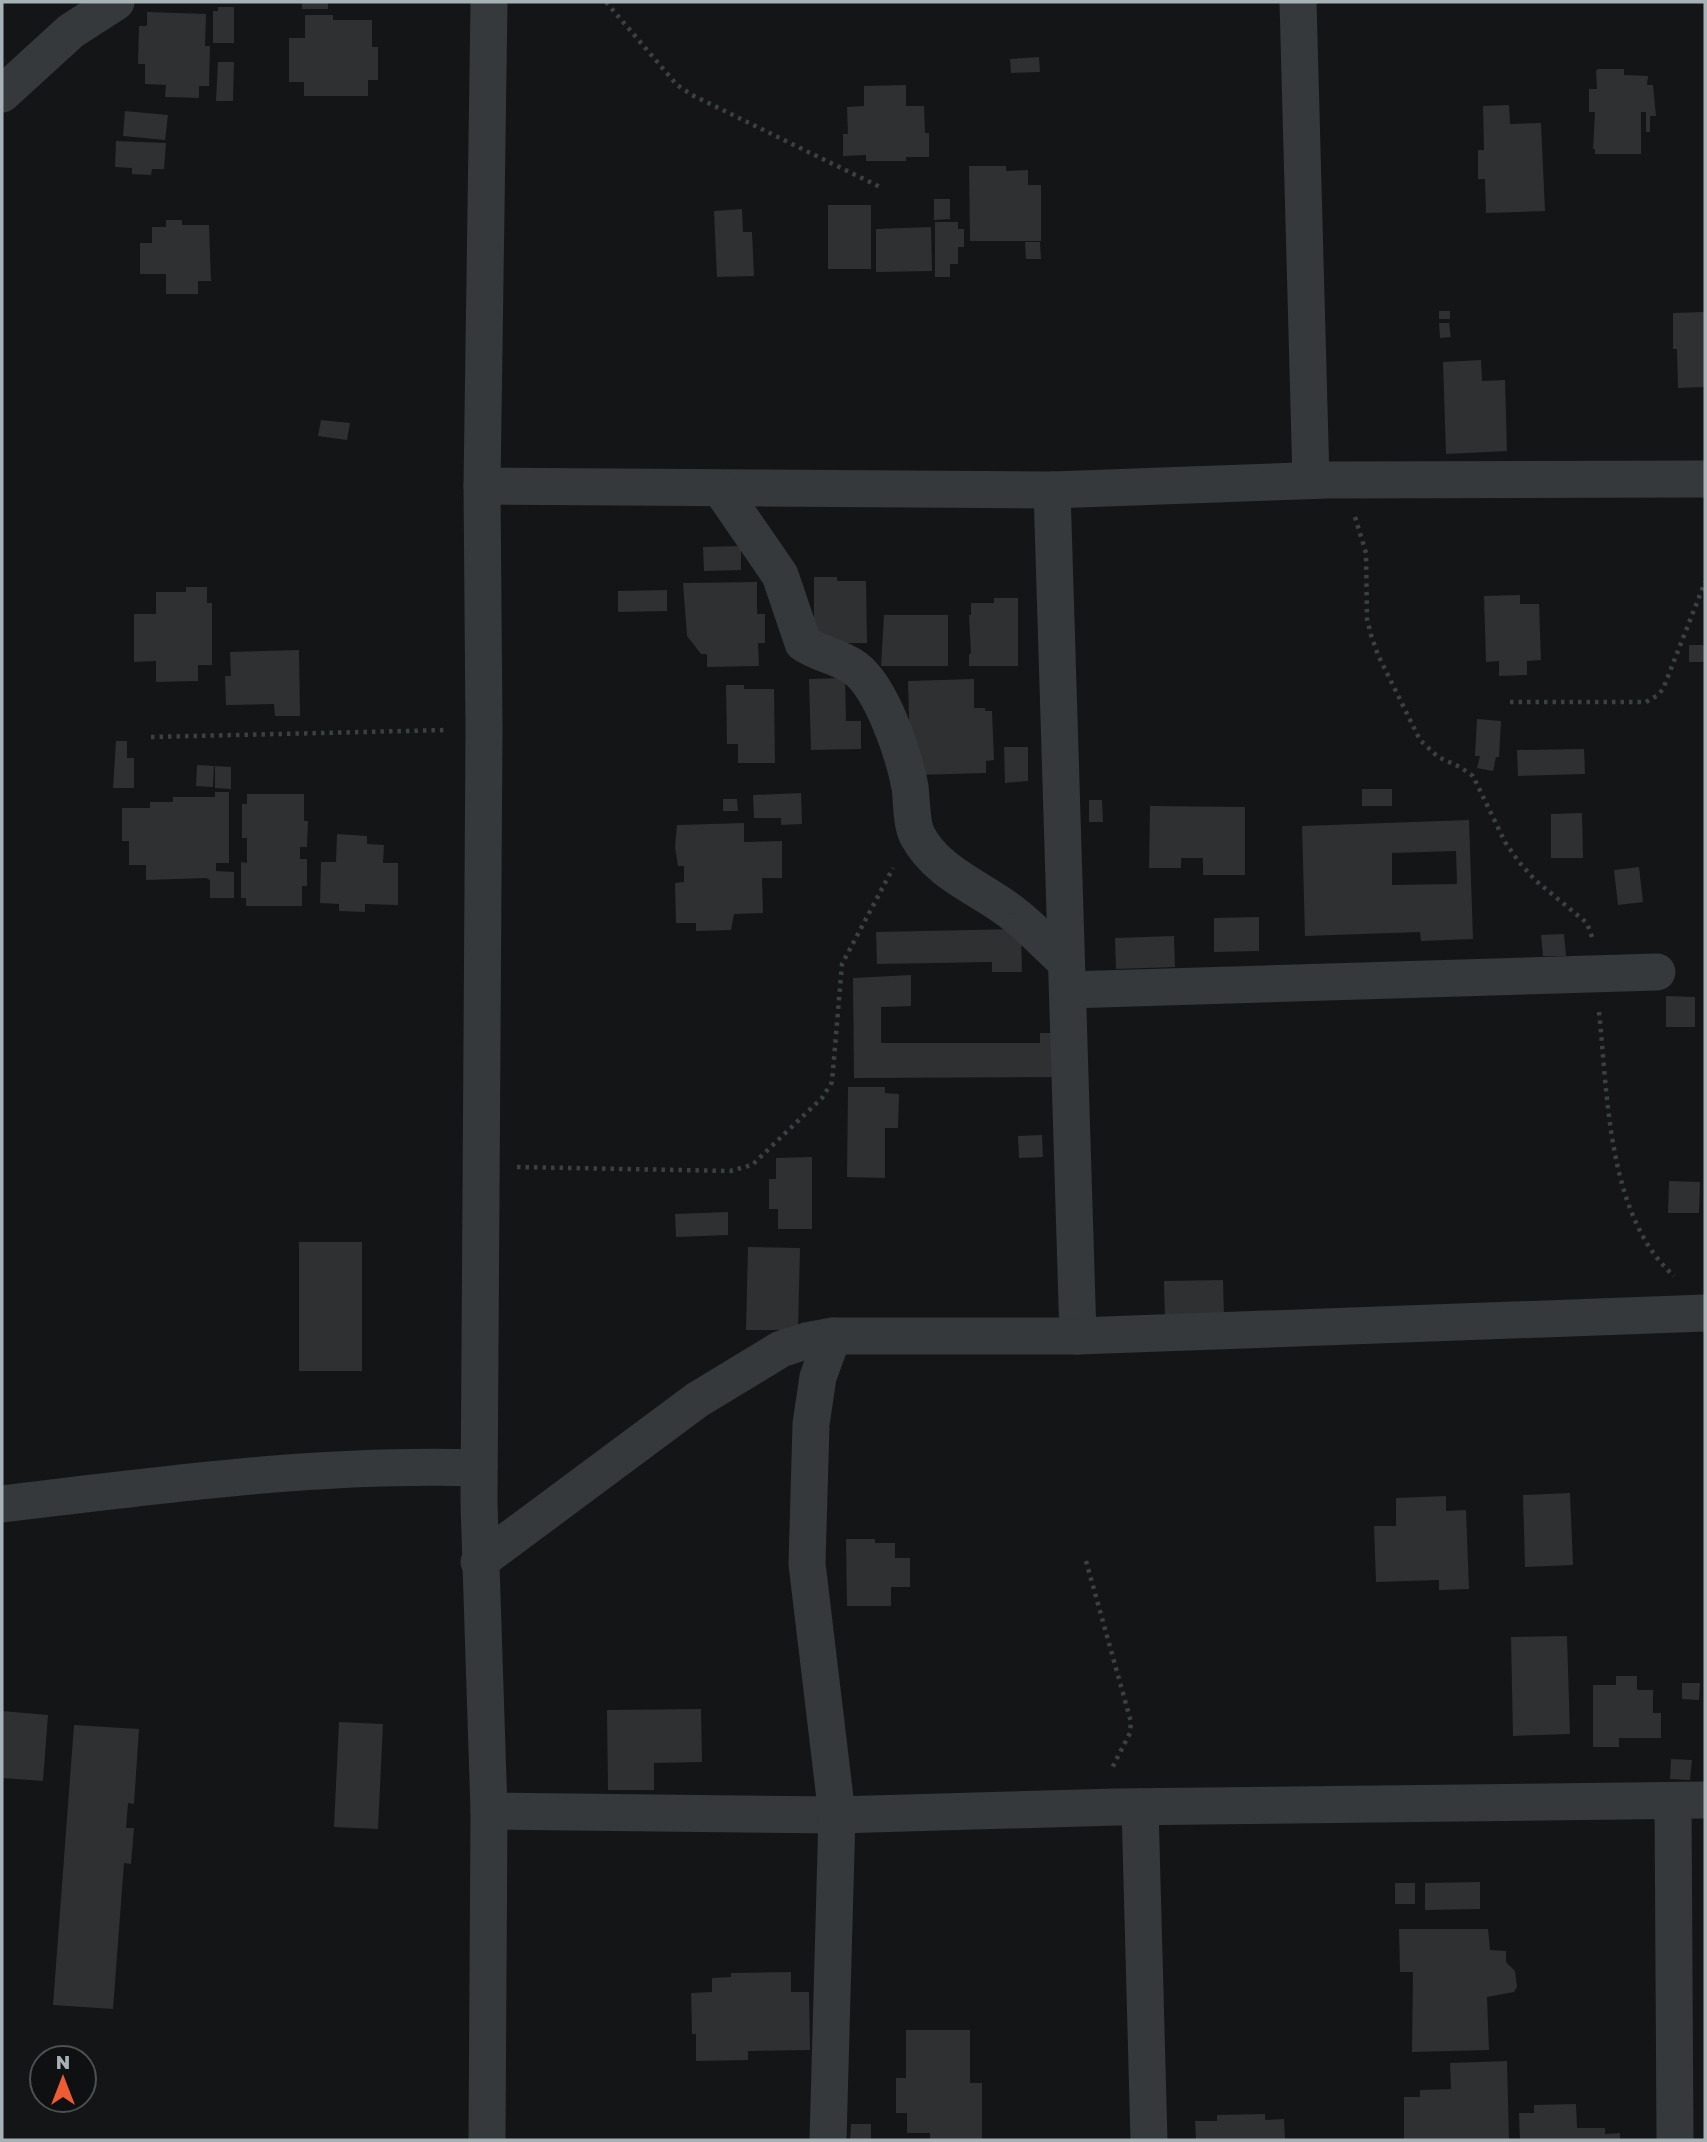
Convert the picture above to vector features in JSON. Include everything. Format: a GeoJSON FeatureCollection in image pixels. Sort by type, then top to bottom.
{"type":"FeatureCollection","features":[{"type":"Feature","properties":{"kind":"street"},"geometry":{"type":"LineString","coordinates":[[2,94],[71,32],[116,2]]}},
{"type":"Feature","properties":{"kind":"street"},"geometry":{"type":"LineString","coordinates":[[487,2140],[489,1811],[479,1562],[479,1468],[484,729],[482,486],[489,2]]}},
{"type":"Feature","properties":{"kind":"street"},"geometry":{"type":"LineString","coordinates":[[1298,2],[1320,480]]}},
{"type":"Feature","properties":{"kind":"street"},"geometry":{"type":"LineString","coordinates":[[482,486],[1052,490],[1320,480],[1705,478]]}},
{"type":"Feature","properties":{"kind":"street"},"geometry":{"type":"LineString","coordinates":[[720,488],[780,575],[803,643],[857,669],[878,699],[901,750],[918,835],[940,865],[1017,916],[1067,976]]}},
{"type":"Feature","properties":{"kind":"street"},"geometry":{"type":"LineString","coordinates":[[1052,490],[1078,1336]]}},
{"type":"Feature","properties":{"kind":"street"},"geometry":{"type":"LineString","coordinates":[[1067,976],[1657,972]]}},
{"type":"Feature","properties":{"kind":"street"},"geometry":{"type":"LineString","coordinates":[[479,1562],[697,1400],[781,1349],[806,1341],[834,1336],[1078,1336],[1705,1313]]}},
{"type":"Feature","properties":{"kind":"street"},"geometry":{"type":"LineString","coordinates":[[828,2140],[836,1815],[807,1564],[811,1424],[818,1377],[834,1336]]}},
{"type":"Feature","properties":{"kind":"street"},"geometry":{"type":"LineString","coordinates":[[2,1504],[233,1477],[369,1467],[479,1468]]}},
{"type":"Feature","properties":{"kind":"street"},"geometry":{"type":"LineString","coordinates":[[489,1811],[836,1815],[1128,1807],[1689,1800],[1675,2140]]}},
{"type":"Feature","properties":{"kind":"street"},"geometry":{"type":"LineString","coordinates":[[1128,1807],[1149,2140]]}},
{"type":"Feature","properties":{"kind":"path"},"geometry":{"type":"LineString","coordinates":[[606,2],[677,85],[692,95],[880,187]]}},
{"type":"Feature","properties":{"kind":"path"},"geometry":{"type":"LineString","coordinates":[[1320,480],[1359,523],[1366,552],[1367,619],[1371,635],[1420,740],[1438,757],[1474,776],[1505,842],[1519,862],[1535,880],[1587,923],[1593,938],[1617,1170],[1635,1225],[1669,1272],[1678,1280]]}},
{"type":"Feature","properties":{"kind":"path"},"geometry":{"type":"LineString","coordinates":[[1510,702],[1646,702],[1653,699],[1663,689],[1705,582]]}},
{"type":"Feature","properties":{"kind":"path"},"geometry":{"type":"LineString","coordinates":[[151,737],[484,729]]}},
{"type":"Feature","properties":{"kind":"path"},"geometry":{"type":"LineString","coordinates":[[481,1166],[730,1171],[752,1165],[822,1098],[832,1082],[842,964],[915,828]]}},
{"type":"Feature","properties":{"kind":"path"},"geometry":{"type":"LineString","coordinates":[[1086,1561],[1131,1722],[1130,1733],[1106,1780],[1107,1788],[1128,1807]]}},
{"type":"Feature","properties":{"kind":"building"},"geometry":{"type":"Polygon","coordinates":[[[302,2],[328,2],[328,9],[302,9],[302,2]]]}},
{"type":"Feature","properties":{"kind":"building"},"geometry":{"type":"Polygon","coordinates":[[[218,7],[234,7],[234,43],[213,43],[213,11],[218,11],[218,7]]]}},
{"type":"Feature","properties":{"kind":"building"},"geometry":{"type":"Polygon","coordinates":[[[147,12],[206,14],[205,46],[210,46],[209,86],[199,86],[199,98],[165,97],[166,85],[145,84],[145,64],[138,64],[139,26],[147,26],[147,12]]]}},
{"type":"Feature","properties":{"kind":"building"},"geometry":{"type":"Polygon","coordinates":[[[305,15],[333,15],[333,20],[372,20],[372,47],[378,47],[378,80],[368,80],[368,96],[304,96],[304,82],[289,82],[289,38],[305,38],[305,15]]]}},
{"type":"Feature","properties":{"kind":"building"},"geometry":{"type":"Polygon","coordinates":[[[1039,57],[1040,72],[1011,73],[1010,59],[1039,57]]]}},
{"type":"Feature","properties":{"kind":"building"},"geometry":{"type":"Polygon","coordinates":[[[218,62],[234,62],[233,101],[216,101],[218,62]]]}},
{"type":"Feature","properties":{"kind":"building"},"geometry":{"type":"Polygon","coordinates":[[[1598,69],[1624,69],[1624,75],[1648,76],[1647,85],[1653,85],[1656,116],[1650,116],[1650,132],[1646,132],[1646,112],[1641,112],[1641,154],[1595,154],[1595,112],[1589,112],[1589,89],[1597,89],[1598,69]]]}},
{"type":"Feature","properties":{"kind":"building"},"geometry":{"type":"Polygon","coordinates":[[[906,85],[906,106],[924,106],[925,133],[929,133],[929,157],[906,157],[906,161],[866,161],[866,155],[843,156],[843,134],[848,134],[847,107],[864,106],[864,86],[906,85]]]}},
{"type":"Feature","properties":{"kind":"building"},"geometry":{"type":"Polygon","coordinates":[[[1509,105],[1510,124],[1541,123],[1545,211],[1486,213],[1485,179],[1478,179],[1478,150],[1484,150],[1483,106],[1509,105]]]}},
{"type":"Feature","properties":{"kind":"building"},"geometry":{"type":"Polygon","coordinates":[[[125,111],[168,115],[165,140],[123,136],[125,111]]]}},
{"type":"Feature","properties":{"kind":"building"},"geometry":{"type":"Polygon","coordinates":[[[116,141],[166,143],[164,169],[152,169],[151,175],[132,174],[132,168],[115,167],[116,141]]]}},
{"type":"Feature","properties":{"kind":"building"},"geometry":{"type":"Polygon","coordinates":[[[969,166],[1006,166],[1006,171],[1028,170],[1028,185],[1041,185],[1041,241],[970,241],[969,166]]]}},
{"type":"Feature","properties":{"kind":"building"},"geometry":{"type":"Polygon","coordinates":[[[934,199],[950,199],[950,219],[934,220],[934,199]]]}},
{"type":"Feature","properties":{"kind":"building"},"geometry":{"type":"Polygon","coordinates":[[[828,205],[871,205],[871,269],[828,269],[828,205]]]}},
{"type":"Feature","properties":{"kind":"building"},"geometry":{"type":"Polygon","coordinates":[[[742,209],[743,232],[752,232],[754,276],[717,277],[714,211],[742,209]]]}},
{"type":"Feature","properties":{"kind":"building"},"geometry":{"type":"Polygon","coordinates":[[[166,220],[182,220],[182,225],[209,225],[211,281],[198,281],[198,294],[166,294],[166,274],[140,274],[140,243],[152,243],[152,227],[166,227],[166,220]]]}},
{"type":"Feature","properties":{"kind":"building"},"geometry":{"type":"Polygon","coordinates":[[[935,222],[958,222],[958,229],[964,229],[964,247],[958,247],[958,264],[950,264],[950,277],[935,277],[935,222]]]}},
{"type":"Feature","properties":{"kind":"building"},"geometry":{"type":"Polygon","coordinates":[[[931,227],[932,271],[876,272],[876,229],[931,227]]]}},
{"type":"Feature","properties":{"kind":"building"},"geometry":{"type":"Polygon","coordinates":[[[1025,242],[1040,242],[1041,259],[1026,259],[1025,242]]]}},
{"type":"Feature","properties":{"kind":"building"},"geometry":{"type":"Polygon","coordinates":[[[1439,311],[1450,311],[1450,319],[1439,319],[1439,311]]]}},
{"type":"Feature","properties":{"kind":"building"},"geometry":{"type":"Polygon","coordinates":[[[1705,312],[1705,387],[1678,388],[1677,349],[1673,349],[1673,313],[1705,312]]]}},
{"type":"Feature","properties":{"kind":"building"},"geometry":{"type":"Polygon","coordinates":[[[1439,323],[1449,323],[1451,337],[1440,338],[1439,323]]]}},
{"type":"Feature","properties":{"kind":"building"},"geometry":{"type":"Polygon","coordinates":[[[1481,360],[1482,381],[1505,380],[1507,451],[1446,454],[1443,362],[1481,360]]]}},
{"type":"Feature","properties":{"kind":"building"},"geometry":{"type":"Polygon","coordinates":[[[321,420],[350,423],[347,440],[318,436],[321,420]]]}},
{"type":"Feature","properties":{"kind":"building"},"geometry":{"type":"Polygon","coordinates":[[[741,546],[741,570],[704,571],[703,547],[741,546]]]}},
{"type":"Feature","properties":{"kind":"building"},"geometry":{"type":"Polygon","coordinates":[[[814,577],[837,577],[837,581],[866,581],[867,643],[814,643],[814,577]]]}},
{"type":"Feature","properties":{"kind":"building"},"geometry":{"type":"Polygon","coordinates":[[[757,582],[757,614],[765,614],[765,643],[758,643],[759,666],[707,667],[707,654],[701,654],[687,636],[683,583],[757,582]]]}},
{"type":"Feature","properties":{"kind":"building"},"geometry":{"type":"Polygon","coordinates":[[[186,587],[207,587],[207,603],[212,603],[212,665],[198,665],[198,681],[156,682],[156,661],[134,662],[134,614],[156,614],[156,592],[186,592],[186,587]]]}},
{"type":"Feature","properties":{"kind":"building"},"geometry":{"type":"Polygon","coordinates":[[[667,590],[667,611],[618,612],[618,591],[667,590]]]}},
{"type":"Feature","properties":{"kind":"building"},"geometry":{"type":"Polygon","coordinates":[[[1520,595],[1520,604],[1539,604],[1541,660],[1527,661],[1527,675],[1499,676],[1499,661],[1486,662],[1484,596],[1520,595]]]}},
{"type":"Feature","properties":{"kind":"building"},"geometry":{"type":"Polygon","coordinates":[[[994,598],[1018,598],[1018,666],[969,666],[971,603],[994,603],[994,598]]]}},
{"type":"Feature","properties":{"kind":"building"},"geometry":{"type":"Polygon","coordinates":[[[884,615],[948,615],[948,666],[881,666],[884,615]]]}},
{"type":"Feature","properties":{"kind":"building"},"geometry":{"type":"Polygon","coordinates":[[[1689,645],[1705,645],[1705,662],[1689,662],[1689,645]]]}},
{"type":"Feature","properties":{"kind":"building"},"geometry":{"type":"Polygon","coordinates":[[[299,650],[300,716],[275,716],[274,704],[226,705],[225,676],[231,676],[230,652],[299,650]]]}},
{"type":"Feature","properties":{"kind":"building"},"geometry":{"type":"Polygon","coordinates":[[[845,678],[846,721],[861,721],[861,749],[811,750],[809,679],[845,678]]]}},
{"type":"Feature","properties":{"kind":"building"},"geometry":{"type":"Polygon","coordinates":[[[974,679],[974,708],[992,711],[994,760],[986,761],[986,773],[916,775],[910,753],[908,681],[974,679]]]}},
{"type":"Feature","properties":{"kind":"building"},"geometry":{"type":"Polygon","coordinates":[[[726,685],[744,685],[744,689],[774,689],[775,763],[738,763],[738,744],[727,744],[726,685]]]}},
{"type":"Feature","properties":{"kind":"building"},"geometry":{"type":"Polygon","coordinates":[[[1477,719],[1501,721],[1499,757],[1496,757],[1493,771],[1477,768],[1480,756],[1475,756],[1477,719]]]}},
{"type":"Feature","properties":{"kind":"building"},"geometry":{"type":"Polygon","coordinates":[[[116,741],[127,741],[127,758],[134,758],[134,788],[113,788],[116,741]]]}},
{"type":"Feature","properties":{"kind":"building"},"geometry":{"type":"Polygon","coordinates":[[[1004,747],[1028,747],[1028,781],[1005,783],[1004,747]]]}},
{"type":"Feature","properties":{"kind":"building"},"geometry":{"type":"Polygon","coordinates":[[[1584,749],[1585,774],[1518,776],[1517,750],[1584,749]]]}},
{"type":"Feature","properties":{"kind":"building"},"geometry":{"type":"Polygon","coordinates":[[[197,765],[214,766],[213,787],[196,786],[197,765]]]}},
{"type":"Feature","properties":{"kind":"building"},"geometry":{"type":"Polygon","coordinates":[[[215,766],[231,767],[231,789],[215,788],[215,766]]]}},
{"type":"Feature","properties":{"kind":"building"},"geometry":{"type":"Polygon","coordinates":[[[1362,789],[1392,789],[1392,806],[1362,806],[1362,789]]]}},
{"type":"Feature","properties":{"kind":"building"},"geometry":{"type":"Polygon","coordinates":[[[215,792],[229,792],[229,863],[216,863],[216,871],[234,872],[234,898],[210,898],[210,880],[206,878],[146,880],[146,865],[129,865],[129,841],[122,841],[122,808],[150,808],[150,802],[173,802],[173,797],[215,797],[215,792]]]}},
{"type":"Feature","properties":{"kind":"building"},"geometry":{"type":"Polygon","coordinates":[[[801,793],[802,824],[781,825],[781,818],[754,818],[753,795],[801,793]]]}},
{"type":"Feature","properties":{"kind":"building"},"geometry":{"type":"Polygon","coordinates":[[[247,794],[304,794],[304,821],[308,821],[307,847],[300,847],[300,859],[307,859],[307,886],[302,886],[302,906],[246,906],[246,898],[241,898],[241,862],[247,863],[247,838],[242,838],[242,804],[247,804],[247,794]]]}},
{"type":"Feature","properties":{"kind":"building"},"geometry":{"type":"Polygon","coordinates":[[[723,799],[737,799],[738,811],[723,811],[723,799]]]}},
{"type":"Feature","properties":{"kind":"building"},"geometry":{"type":"Polygon","coordinates":[[[1089,800],[1102,800],[1103,822],[1089,822],[1089,800]]]}},
{"type":"Feature","properties":{"kind":"building"},"geometry":{"type":"Polygon","coordinates":[[[1150,806],[1245,807],[1245,875],[1203,875],[1203,858],[1181,858],[1181,868],[1149,868],[1150,806]]]}},
{"type":"Feature","properties":{"kind":"building"},"geometry":{"type":"Polygon","coordinates":[[[1582,813],[1583,858],[1551,858],[1551,814],[1582,813]]]}},
{"type":"Feature","properties":{"kind":"building"},"geometry":{"type":"Polygon","coordinates":[[[1469,820],[1473,939],[1421,941],[1420,932],[1305,936],[1302,826],[1469,820]],[[1456,851],[1392,853],[1392,885],[1457,884],[1456,851]]]}},
{"type":"Feature","properties":{"kind":"building"},"geometry":{"type":"Polygon","coordinates":[[[744,823],[744,842],[782,841],[782,878],[762,878],[763,913],[734,914],[731,930],[696,931],[696,923],[676,923],[675,883],[684,882],[684,866],[678,866],[675,847],[677,825],[744,823]]]}},
{"type":"Feature","properties":{"kind":"building"},"geometry":{"type":"Polygon","coordinates":[[[337,834],[367,836],[367,844],[384,845],[383,863],[398,863],[398,905],[365,904],[365,912],[339,911],[339,904],[320,903],[321,862],[336,862],[337,834]]]}},
{"type":"Feature","properties":{"kind":"building"},"geometry":{"type":"Polygon","coordinates":[[[1639,867],[1643,902],[1618,905],[1614,870],[1639,867]]]}},
{"type":"Feature","properties":{"kind":"building"},"geometry":{"type":"Polygon","coordinates":[[[1259,917],[1259,951],[1214,952],[1214,918],[1259,917]]]}},
{"type":"Feature","properties":{"kind":"building"},"geometry":{"type":"Polygon","coordinates":[[[1021,929],[1022,972],[992,972],[992,962],[877,964],[876,932],[1021,929]]]}},
{"type":"Feature","properties":{"kind":"building"},"geometry":{"type":"Polygon","coordinates":[[[1564,934],[1566,956],[1543,956],[1541,935],[1564,934]]]}},
{"type":"Feature","properties":{"kind":"building"},"geometry":{"type":"Polygon","coordinates":[[[1174,936],[1175,967],[1116,969],[1115,938],[1174,936]]]}},
{"type":"Feature","properties":{"kind":"building"},"geometry":{"type":"Polygon","coordinates":[[[911,975],[911,1006],[881,1007],[881,1043],[1040,1043],[1040,1033],[1064,1033],[1065,1077],[854,1078],[853,978],[911,975]]]}},
{"type":"Feature","properties":{"kind":"building"},"geometry":{"type":"Polygon","coordinates":[[[1666,996],[1695,997],[1695,1027],[1666,1027],[1666,996]]]}},
{"type":"Feature","properties":{"kind":"building"},"geometry":{"type":"Polygon","coordinates":[[[848,1087],[885,1087],[885,1093],[899,1094],[898,1128],[885,1128],[885,1178],[847,1177],[848,1087]]]}},
{"type":"Feature","properties":{"kind":"building"},"geometry":{"type":"Polygon","coordinates":[[[1042,1135],[1043,1157],[1019,1158],[1018,1136],[1042,1135]]]}},
{"type":"Feature","properties":{"kind":"building"},"geometry":{"type":"Polygon","coordinates":[[[812,1157],[812,1229],[778,1229],[778,1209],[769,1209],[769,1179],[776,1179],[776,1158],[812,1157]]]}},
{"type":"Feature","properties":{"kind":"building"},"geometry":{"type":"Polygon","coordinates":[[[1669,1181],[1700,1182],[1699,1213],[1668,1213],[1669,1181]]]}},
{"type":"Feature","properties":{"kind":"building"},"geometry":{"type":"Polygon","coordinates":[[[728,1212],[728,1235],[676,1237],[675,1214],[728,1212]]]}},
{"type":"Feature","properties":{"kind":"building"},"geometry":{"type":"Polygon","coordinates":[[[299,1242],[362,1242],[362,1371],[299,1371],[299,1242]]]}},
{"type":"Feature","properties":{"kind":"building"},"geometry":{"type":"Polygon","coordinates":[[[748,1247],[800,1248],[798,1330],[746,1330],[748,1247]]]}},
{"type":"Feature","properties":{"kind":"building"},"geometry":{"type":"Polygon","coordinates":[[[1223,1280],[1224,1318],[1165,1318],[1164,1281],[1223,1280]]]}},
{"type":"Feature","properties":{"kind":"building"},"geometry":{"type":"Polygon","coordinates":[[[1570,1493],[1573,1565],[1525,1567],[1523,1495],[1570,1493]]]}},
{"type":"Feature","properties":{"kind":"building"},"geometry":{"type":"Polygon","coordinates":[[[1446,1496],[1446,1511],[1466,1510],[1469,1589],[1439,1590],[1439,1580],[1376,1582],[1374,1526],[1396,1526],[1396,1498],[1446,1496]]]}},
{"type":"Feature","properties":{"kind":"building"},"geometry":{"type":"Polygon","coordinates":[[[846,1539],[875,1539],[875,1543],[895,1543],[895,1558],[910,1558],[910,1587],[891,1587],[891,1606],[847,1606],[846,1539]]]}},
{"type":"Feature","properties":{"kind":"building"},"geometry":{"type":"Polygon","coordinates":[[[1567,1636],[1570,1734],[1513,1736],[1511,1637],[1567,1636]]]}},
{"type":"Feature","properties":{"kind":"building"},"geometry":{"type":"Polygon","coordinates":[[[1616,1676],[1637,1676],[1637,1690],[1653,1690],[1653,1713],[1661,1713],[1661,1738],[1619,1738],[1619,1747],[1593,1747],[1593,1685],[1616,1685],[1616,1676]]]}},
{"type":"Feature","properties":{"kind":"building"},"geometry":{"type":"Polygon","coordinates":[[[1682,1683],[1700,1683],[1699,1700],[1682,1699],[1682,1683]]]}},
{"type":"Feature","properties":{"kind":"building"},"geometry":{"type":"Polygon","coordinates":[[[701,1709],[702,1762],[654,1763],[654,1790],[608,1790],[607,1710],[701,1709]]]}},
{"type":"Feature","properties":{"kind":"building"},"geometry":{"type":"Polygon","coordinates":[[[2,1711],[48,1715],[43,1781],[2,1778],[2,1711]]]}},
{"type":"Feature","properties":{"kind":"building"},"geometry":{"type":"Polygon","coordinates":[[[339,1722],[383,1724],[378,1829],[334,1827],[339,1722]]]}},
{"type":"Feature","properties":{"kind":"building"},"geometry":{"type":"Polygon","coordinates":[[[74,1725],[139,1729],[134,1804],[128,1803],[126,1828],[134,1828],[131,1864],[124,1863],[113,2009],[53,2005],[74,1725]]]}},
{"type":"Feature","properties":{"kind":"building"},"geometry":{"type":"Polygon","coordinates":[[[1671,1759],[1692,1760],[1690,1780],[1670,1779],[1671,1759]]]}},
{"type":"Feature","properties":{"kind":"building"},"geometry":{"type":"Polygon","coordinates":[[[1480,1882],[1480,1909],[1425,1910],[1425,1883],[1480,1882]]]}},
{"type":"Feature","properties":{"kind":"building"},"geometry":{"type":"Polygon","coordinates":[[[1395,1883],[1415,1883],[1415,1904],[1395,1904],[1395,1883]]]}},
{"type":"Feature","properties":{"kind":"building"},"geometry":{"type":"Polygon","coordinates":[[[1399,1929],[1488,1929],[1490,1950],[1506,1951],[1506,1962],[1515,1971],[1517,1987],[1514,1992],[1487,1997],[1489,2050],[1412,2052],[1413,1972],[1400,1972],[1399,1929]]]}},
{"type":"Feature","properties":{"kind":"building"},"geometry":{"type":"Polygon","coordinates":[[[791,1972],[791,1992],[809,1992],[810,2050],[748,2051],[748,2060],[696,2061],[691,1993],[712,1992],[712,1978],[731,1977],[731,1973],[791,1972]]]}},
{"type":"Feature","properties":{"kind":"building"},"geometry":{"type":"Polygon","coordinates":[[[906,2030],[970,2030],[970,2083],[982,2083],[982,2140],[930,2140],[930,2133],[907,2133],[907,2113],[896,2113],[896,2078],[906,2078],[906,2030]]]}},
{"type":"Feature","properties":{"kind":"building"},"geometry":{"type":"Polygon","coordinates":[[[1507,2061],[1509,2140],[1404,2140],[1404,2097],[1420,2097],[1420,2090],[1451,2089],[1450,2063],[1507,2061]]]}},
{"type":"Feature","properties":{"kind":"building"},"geometry":{"type":"Polygon","coordinates":[[[1576,2104],[1577,2128],[1605,2128],[1605,2134],[1620,2133],[1620,2140],[1520,2140],[1519,2113],[1534,2113],[1534,2105],[1576,2104]]]}},
{"type":"Feature","properties":{"kind":"building"},"geometry":{"type":"Polygon","coordinates":[[[1265,2114],[1265,2120],[1284,2119],[1285,2140],[1196,2140],[1195,2121],[1217,2121],[1217,2115],[1265,2114]]]}},
{"type":"Feature","properties":{"kind":"building"},"geometry":{"type":"Polygon","coordinates":[[[851,2124],[871,2124],[871,2140],[850,2140],[851,2124]]]}}]}
